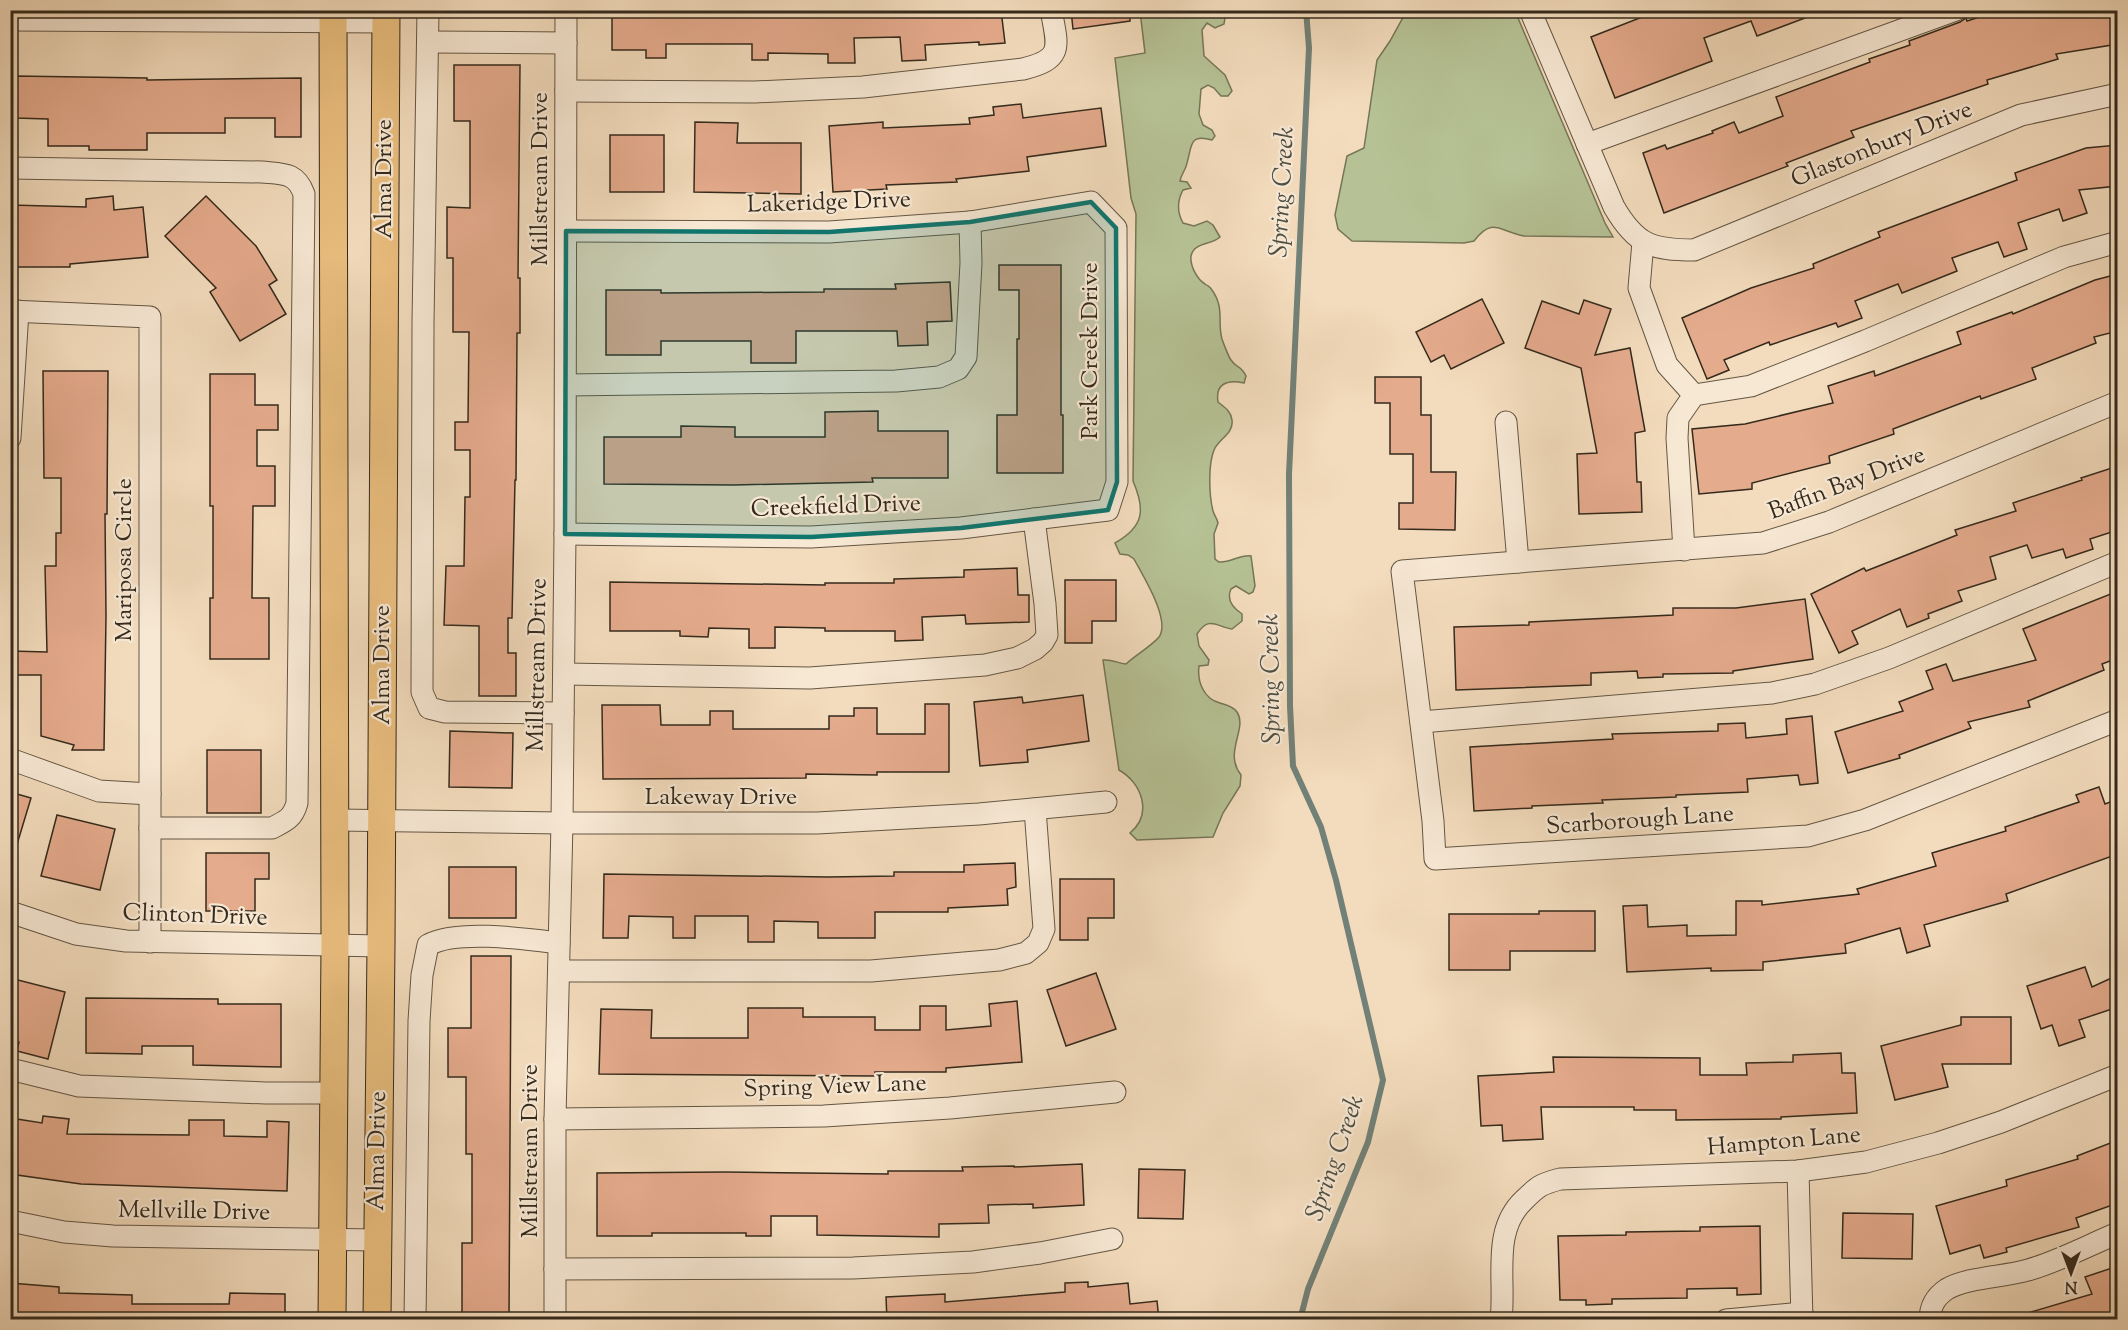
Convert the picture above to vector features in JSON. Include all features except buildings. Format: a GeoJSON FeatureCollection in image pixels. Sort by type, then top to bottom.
{"type":"FeatureCollection","features":[{"type":"Feature","properties":{"kind":"main road","name":"Alma Drive"},"geometry":{"type":"LineString","coordinates":[[332,1320],[335,945],[333,16]]}},
{"type":"Feature","properties":{"kind":"main road","name":"Alma Drive"},"geometry":{"type":"LineString","coordinates":[[376,1320],[382,821],[386,16]]}},
{"type":"Feature","properties":{"kind":"street"},"geometry":{"type":"LineString","coordinates":[[428,10],[423,335],[422,692],[429,708],[445,712],[563,713]]}},
{"type":"Feature","properties":{"kind":"street","name":"Millstream Drive"},"geometry":{"type":"LineString","coordinates":[[555,1320],[555,1119],[564,674],[566,10]]}},
{"type":"Feature","properties":{"kind":"street"},"geometry":{"type":"LineString","coordinates":[[566,91],[755,92],[863,87],[1023,69],[1051,59],[1056,47],[1051,10]]}},
{"type":"Feature","properties":{"kind":"street"},"geometry":{"type":"LineString","coordinates":[[1530,10],[1614,207],[1624,225],[1643,242],[1639,288],[1667,365],[1694,395]]}},
{"type":"Feature","properties":{"kind":"street"},"geometry":{"type":"LineString","coordinates":[[1587,144],[1956,10]]}},
{"type":"Feature","properties":{"kind":"street"},"geometry":{"type":"LineString","coordinates":[[10,20],[386,16]]}},
{"type":"Feature","properties":{"kind":"street"},"geometry":{"type":"LineString","coordinates":[[428,42],[566,43]]}},
{"type":"Feature","properties":{"kind":"street","name":"Glastonbury Drive"},"geometry":{"type":"LineString","coordinates":[[1643,242],[1656,248],[1694,250],[2021,115],[2118,94]]}},
{"type":"Feature","properties":{"kind":"street"},"geometry":{"type":"LineString","coordinates":[[10,168],[262,172],[294,177],[300,183],[304,194],[297,803],[294,813],[284,822],[272,828],[150,828]]}},
{"type":"Feature","properties":{"kind":"street","name":"Lakeridge Drive"},"geometry":{"type":"LineString","coordinates":[[566,231],[829,232],[970,222],[1090,202]]}},
{"type":"Feature","properties":{"kind":"street","name":"Park Creek Drive"},"geometry":{"type":"LineString","coordinates":[[1090,202],[1116,228],[1117,482],[1108,510]]}},
{"type":"Feature","properties":{"kind":"street"},"geometry":{"type":"LineString","coordinates":[[566,385],[896,381],[939,377],[958,369],[966,357],[971,263],[970,222]]}},
{"type":"Feature","properties":{"kind":"street"},"geometry":{"type":"LineString","coordinates":[[1684,550],[1677,438],[1678,418],[1694,395],[1751,386],[1865,341],[2064,257],[2118,242]]}},
{"type":"Feature","properties":{"kind":"street"},"geometry":{"type":"LineString","coordinates":[[10,438],[14,311]]}},
{"type":"Feature","properties":{"kind":"street","name":"Mariposa Circle"},"geometry":{"type":"LineString","coordinates":[[14,311],[150,317],[150,942]]}},
{"type":"Feature","properties":{"kind":"street","name":"Baffin Bay Drive"},"geometry":{"type":"LineString","coordinates":[[1402,571],[1763,543],[1829,522],[2118,402]]}},
{"type":"Feature","properties":{"kind":"street"},"geometry":{"type":"LineString","coordinates":[[1506,422],[1518,562]]}},
{"type":"Feature","properties":{"kind":"street","name":"Creekfield Drive"},"geometry":{"type":"LineString","coordinates":[[565,534],[811,537],[961,528],[1108,510]]}},
{"type":"Feature","properties":{"kind":"street"},"geometry":{"type":"LineString","coordinates":[[564,674],[810,678],[985,665],[1017,658],[1035,649],[1047,635],[1034,519]]}},
{"type":"Feature","properties":{"kind":"street"},"geometry":{"type":"LineString","coordinates":[[1421,722],[1772,693],[1815,684],[1889,658],[2118,562]]}},
{"type":"Feature","properties":{"kind":"street","name":"Scarborough Lane"},"geometry":{"type":"LineString","coordinates":[[1402,571],[1435,859],[1808,836],[1865,820],[2118,720]]}},
{"type":"Feature","properties":{"kind":"street"},"geometry":{"type":"LineString","coordinates":[[10,759],[99,791],[150,794]]}},
{"type":"Feature","properties":{"kind":"street","name":"Lakeway Drive"},"geometry":{"type":"LineString","coordinates":[[335,820],[817,823],[979,814],[1106,802]]}},
{"type":"Feature","properties":{"kind":"street"},"geometry":{"type":"LineString","coordinates":[[559,971],[871,971],[999,960],[1026,953],[1038,943],[1044,929],[1035,809]]}},
{"type":"Feature","properties":{"kind":"street","name":"Clinton Drive"},"geometry":{"type":"LineString","coordinates":[[10,912],[76,934],[126,941],[381,946]]}},
{"type":"Feature","properties":{"kind":"street"},"geometry":{"type":"LineString","coordinates":[[415,1320],[419,1021],[422,975],[428,945],[438,940],[489,937],[512,937],[559,943]]}},
{"type":"Feature","properties":{"kind":"street"},"geometry":{"type":"LineString","coordinates":[[10,1069],[79,1086],[266,1093],[333,1093]]}},
{"type":"Feature","properties":{"kind":"street","name":"Hampton Lane"},"geometry":{"type":"LineString","coordinates":[[1501,1320],[1504,1239],[1508,1220],[1520,1203],[1540,1184],[1560,1179],[1798,1171],[1866,1162],[1938,1143],[2001,1122],[2118,1076]]}},
{"type":"Feature","properties":{"kind":"street","name":"Spring View Lane"},"geometry":{"type":"LineString","coordinates":[[555,1119],[824,1116],[950,1108],[1115,1092]]}},
{"type":"Feature","properties":{"kind":"street"},"geometry":{"type":"LineString","coordinates":[[1726,1320],[1802,1316],[1798,1171]]}},
{"type":"Feature","properties":{"kind":"street","name":"Mellville Drive"},"geometry":{"type":"LineString","coordinates":[[10,1221],[64,1232],[113,1236],[377,1240]]}},
{"type":"Feature","properties":{"kind":"street"},"geometry":{"type":"LineString","coordinates":[[1930,1320],[1930,1307],[1936,1298],[1948,1288],[2029,1270],[2118,1233]]}},
{"type":"Feature","properties":{"kind":"street"},"geometry":{"type":"LineString","coordinates":[[555,1269],[853,1268],[973,1262],[1040,1253],[1112,1239]]}},
{"type":"Feature","properties":{"kind":"highlighted area"},"geometry":{"type":"Polygon","coordinates":[[[1091,202],[1116,228],[1117,482],[1108,510],[961,528],[811,537],[565,534],[566,231],[829,232],[970,222],[1091,202]]]}},
{"type":"Feature","properties":{"kind":"green space"},"geometry":{"type":"Polygon","coordinates":[[[1140,11],[1226,11],[1224,24],[1215,28],[1207,23],[1202,30],[1204,56],[1225,75],[1232,91],[1228,96],[1221,96],[1208,85],[1201,89],[1199,114],[1203,125],[1212,130],[1215,136],[1212,140],[1199,138],[1193,142],[1180,181],[1187,182],[1191,188],[1183,190],[1178,206],[1183,223],[1194,226],[1207,221],[1213,225],[1220,237],[1196,248],[1191,256],[1192,264],[1197,276],[1210,287],[1216,297],[1220,309],[1221,333],[1224,343],[1231,360],[1246,376],[1244,383],[1224,384],[1218,391],[1218,402],[1230,414],[1232,425],[1214,450],[1210,489],[1213,511],[1218,523],[1214,534],[1215,559],[1223,562],[1251,556],[1255,586],[1253,592],[1249,594],[1236,586],[1231,589],[1230,600],[1242,614],[1242,621],[1232,629],[1213,624],[1205,625],[1197,634],[1199,646],[1209,660],[1208,665],[1199,666],[1199,678],[1203,689],[1214,701],[1234,708],[1240,719],[1234,758],[1241,775],[1240,786],[1223,813],[1213,837],[1137,840],[1130,833],[1141,817],[1142,799],[1134,783],[1119,770],[1103,660],[1126,664],[1156,640],[1162,629],[1159,609],[1134,559],[1120,554],[1115,543],[1132,530],[1140,516],[1139,500],[1133,481],[1136,214],[1131,198],[1115,58],[1145,53],[1140,11]]]}},
{"type":"Feature","properties":{"kind":"green space"},"geometry":{"type":"Polygon","coordinates":[[[1438,11],[1457,15],[1463,11],[1515,11],[1613,237],[1524,236],[1492,227],[1486,229],[1474,241],[1464,243],[1352,241],[1338,229],[1335,215],[1347,156],[1364,148],[1377,60],[1406,12],[1438,11]]]}},
{"type":"Feature","properties":{"kind":"waterway","name":"Spring Creek"},"geometry":{"type":"LineString","coordinates":[[1300,1320],[1308,1289],[1368,1142],[1383,1080],[1336,880],[1321,827],[1293,766],[1290,706],[1289,474],[1309,48],[1306,10]]}}]}
